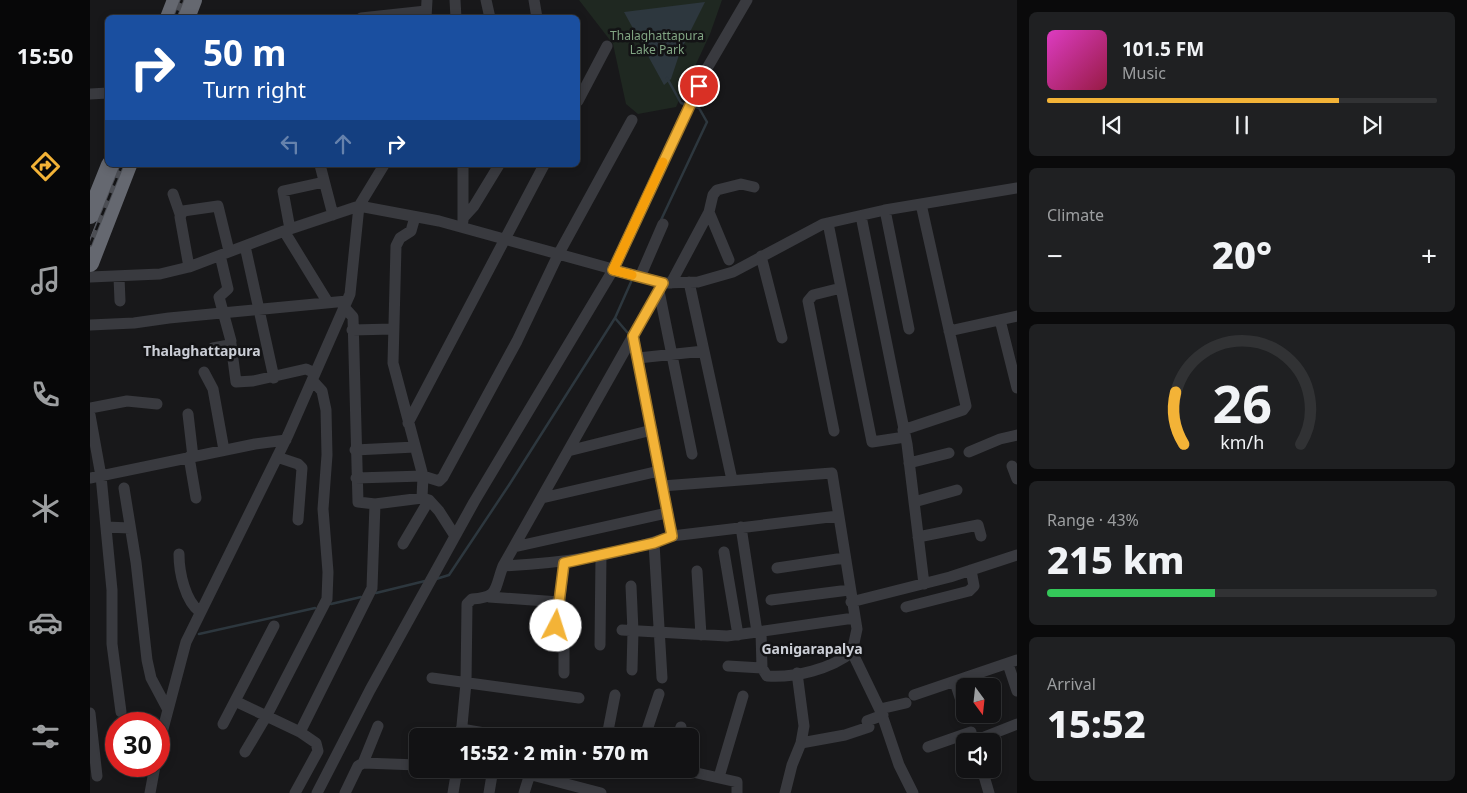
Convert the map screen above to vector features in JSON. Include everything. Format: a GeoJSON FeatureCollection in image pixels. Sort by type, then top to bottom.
{"type":"FeatureCollection","features":[{"type":"Feature","properties":{"kind":"highway"},"geometry":{"type":"LineString","coordinates":[[170,15],[176,0]]}},
{"type":"Feature","properties":{"kind":"highway"},"geometry":{"type":"LineString","coordinates":[[187,15],[193,0]]}},
{"type":"Feature","properties":{"kind":"highway"},"geometry":{"type":"LineString","coordinates":[[90,263],[127,167]]}},
{"type":"Feature","properties":{"kind":"highway"},"geometry":{"type":"LineString","coordinates":[[90,215],[102,175]]}},
{"type":"Feature","properties":{"kind":"street"},"geometry":{"type":"LineString","coordinates":[[454,0],[456,15]]}},
{"type":"Feature","properties":{"kind":"street"},"geometry":{"type":"LineString","coordinates":[[486,0],[489,15]]}},
{"type":"Feature","properties":{"kind":"street"},"geometry":{"type":"LineString","coordinates":[[534,0],[536,15]]}},
{"type":"Feature","properties":{"kind":"street"},"geometry":{"type":"LineString","coordinates":[[304,776],[319,789],[430,580],[613,270],[706,70],[747,0]]}},
{"type":"Feature","properties":{"kind":"street"},"geometry":{"type":"LineString","coordinates":[[378,15],[427,6]]}},
{"type":"Feature","properties":{"kind":"street"},"geometry":{"type":"LineString","coordinates":[[580,97],[606,46]]}},
{"type":"Feature","properties":{"kind":"street"},"geometry":{"type":"LineString","coordinates":[[90,94],[105,93]]}},
{"type":"Feature","properties":{"kind":"street"},"geometry":{"type":"LineString","coordinates":[[356,478],[422,476],[439,481],[443,477],[517,341],[558,255],[632,120]]}},
{"type":"Feature","properties":{"kind":"street"},"geometry":{"type":"LineString","coordinates":[[320,167],[332,215]]}},
{"type":"Feature","properties":{"kind":"street"},"geometry":{"type":"LineString","coordinates":[[168,710],[186,642],[286,440],[350,294],[359,206],[383,167]]}},
{"type":"Feature","properties":{"kind":"street"},"geometry":{"type":"LineString","coordinates":[[463,167],[463,223]]}},
{"type":"Feature","properties":{"kind":"street"},"geometry":{"type":"LineString","coordinates":[[463,223],[497,167]]}},
{"type":"Feature","properties":{"kind":"street"},"geometry":{"type":"LineString","coordinates":[[408,423],[543,167]]}},
{"type":"Feature","properties":{"kind":"street"},"geometry":{"type":"LineString","coordinates":[[324,182],[283,191],[287,230],[327,301]]}},
{"type":"Feature","properties":{"kind":"street"},"geometry":{"type":"LineString","coordinates":[[489,597],[503,566],[633,336],[708,212],[713,195],[717,190],[741,184],[754,187]]}},
{"type":"Feature","properties":{"kind":"street"},"geometry":{"type":"LineString","coordinates":[[90,277],[160,274],[188,267],[287,230],[359,206],[415,217],[463,223],[558,255],[640,277],[664,286],[733,272],[828,223],[885,210],[1017,188]]}},
{"type":"Feature","properties":{"kind":"street"},"geometry":{"type":"LineString","coordinates":[[173,194],[180,214],[188,267]]}},
{"type":"Feature","properties":{"kind":"street"},"geometry":{"type":"LineString","coordinates":[[828,223],[872,442],[904,434],[965,408],[950,331],[921,204]]}},
{"type":"Feature","properties":{"kind":"street"},"geometry":{"type":"LineString","coordinates":[[180,214],[218,206],[228,289],[219,297],[231,344],[236,382],[274,377],[306,369],[314,376],[322,391],[326,410],[327,455],[323,509],[328,572],[327,599],[267,715],[244,752]]}},
{"type":"Feature","properties":{"kind":"street"},"geometry":{"type":"LineString","coordinates":[[885,210],[910,329]]}},
{"type":"Feature","properties":{"kind":"street"},"geometry":{"type":"LineString","coordinates":[[708,212],[728,260]]}},
{"type":"Feature","properties":{"kind":"street"},"geometry":{"type":"LineString","coordinates":[[861,216],[909,463],[924,584]]}},
{"type":"Feature","properties":{"kind":"street"},"geometry":{"type":"LineString","coordinates":[[415,217],[411,231],[400,238],[396,246],[393,363],[415,447],[426,499],[455,536]]}},
{"type":"Feature","properties":{"kind":"street"},"geometry":{"type":"LineString","coordinates":[[640,277],[663,224]]}},
{"type":"Feature","properties":{"kind":"street"},"geometry":{"type":"LineString","coordinates":[[245,246],[274,377]]}},
{"type":"Feature","properties":{"kind":"street"},"geometry":{"type":"LineString","coordinates":[[761,256],[782,338]]}},
{"type":"Feature","properties":{"kind":"street"},"geometry":{"type":"LineString","coordinates":[[119,277],[120,301]]}},
{"type":"Feature","properties":{"kind":"street"},"geometry":{"type":"LineString","coordinates":[[689,282],[732,480]]}},
{"type":"Feature","properties":{"kind":"street"},"geometry":{"type":"LineString","coordinates":[[664,286],[672,354],[692,454]]}},
{"type":"Feature","properties":{"kind":"street"},"geometry":{"type":"LineString","coordinates":[[834,431],[808,301],[813,295],[841,288]]}},
{"type":"Feature","properties":{"kind":"street"},"geometry":{"type":"LineString","coordinates":[[90,325],[134,323],[327,301],[346,304]]}},
{"type":"Feature","properties":{"kind":"street"},"geometry":{"type":"LineString","coordinates":[[346,304],[352,317],[358,502],[375,504],[426,499]]}},
{"type":"Feature","properties":{"kind":"street"},"geometry":{"type":"LineString","coordinates":[[950,331],[1017,316]]}},
{"type":"Feature","properties":{"kind":"street"},"geometry":{"type":"LineString","coordinates":[[1000,320],[1017,388]]}},
{"type":"Feature","properties":{"kind":"street"},"geometry":{"type":"LineString","coordinates":[[352,330],[393,329]]}},
{"type":"Feature","properties":{"kind":"street"},"geometry":{"type":"LineString","coordinates":[[633,336],[672,536]]}},
{"type":"Feature","properties":{"kind":"street"},"geometry":{"type":"LineString","coordinates":[[213,348],[231,344]]}},
{"type":"Feature","properties":{"kind":"street"},"geometry":{"type":"LineString","coordinates":[[638,358],[704,351]]}},
{"type":"Feature","properties":{"kind":"street"},"geometry":{"type":"LineString","coordinates":[[204,372],[213,389],[224,450]]}},
{"type":"Feature","properties":{"kind":"street"},"geometry":{"type":"LineString","coordinates":[[90,408],[127,401],[157,404]]}},
{"type":"Feature","properties":{"kind":"street"},"geometry":{"type":"LineString","coordinates":[[90,414],[96,477],[106,527],[112,590],[112,644],[121,712]]}},
{"type":"Feature","properties":{"kind":"street"},"geometry":{"type":"LineString","coordinates":[[188,414],[196,498]]}},
{"type":"Feature","properties":{"kind":"street"},"geometry":{"type":"LineString","coordinates":[[568,451],[652,430]]}},
{"type":"Feature","properties":{"kind":"street"},"geometry":{"type":"LineString","coordinates":[[969,452],[1000,439],[1017,435]]}},
{"type":"Feature","properties":{"kind":"street"},"geometry":{"type":"LineString","coordinates":[[96,477],[224,450],[286,440]]}},
{"type":"Feature","properties":{"kind":"street"},"geometry":{"type":"LineString","coordinates":[[356,450],[415,447]]}},
{"type":"Feature","properties":{"kind":"street"},"geometry":{"type":"LineString","coordinates":[[909,463],[949,453]]}},
{"type":"Feature","properties":{"kind":"street"},"geometry":{"type":"LineString","coordinates":[[277,457],[298,464],[302,468],[298,520]]}},
{"type":"Feature","properties":{"kind":"street"},"geometry":{"type":"LineString","coordinates":[[1012,466],[1017,479]]}},
{"type":"Feature","properties":{"kind":"street"},"geometry":{"type":"LineString","coordinates":[[542,498],[659,472]]}},
{"type":"Feature","properties":{"kind":"street"},"geometry":{"type":"LineString","coordinates":[[662,486],[829,472],[833,476],[854,618],[856,640],[852,652],[839,662],[797,673],[767,676],[762,668],[759,632],[741,527]]}},
{"type":"Feature","properties":{"kind":"street"},"geometry":{"type":"LineString","coordinates":[[124,488],[146,660],[151,678],[168,710]]}},
{"type":"Feature","properties":{"kind":"street"},"geometry":{"type":"LineString","coordinates":[[914,502],[957,490]]}},
{"type":"Feature","properties":{"kind":"street"},"geometry":{"type":"LineString","coordinates":[[403,544],[426,499]]}},
{"type":"Feature","properties":{"kind":"street"},"geometry":{"type":"LineString","coordinates":[[300,732],[372,588],[375,504]]}},
{"type":"Feature","properties":{"kind":"street"},"geometry":{"type":"LineString","coordinates":[[514,547],[667,513]]}},
{"type":"Feature","properties":{"kind":"street"},"geometry":{"type":"LineString","coordinates":[[503,566],[564,563],[654,543],[672,536],[838,516]]}},
{"type":"Feature","properties":{"kind":"street"},"geometry":{"type":"LineString","coordinates":[[918,537],[978,525],[981,536]]}},
{"type":"Feature","properties":{"kind":"street"},"geometry":{"type":"LineString","coordinates":[[106,527],[130,528]]}},
{"type":"Feature","properties":{"kind":"street"},"geometry":{"type":"LineString","coordinates":[[654,543],[661,634],[662,678]]}},
{"type":"Feature","properties":{"kind":"street"},"geometry":{"type":"LineString","coordinates":[[724,552],[738,635]]}},
{"type":"Feature","properties":{"kind":"street"},"geometry":{"type":"LineString","coordinates":[[179,554],[183,580],[194,606],[200,612]]}},
{"type":"Feature","properties":{"kind":"street"},"geometry":{"type":"LineString","coordinates":[[600,645],[601,555]]}},
{"type":"Feature","properties":{"kind":"street"},"geometry":{"type":"LineString","coordinates":[[851,602],[924,584],[1017,555]]}},
{"type":"Feature","properties":{"kind":"street"},"geometry":{"type":"LineString","coordinates":[[777,568],[844,558]]}},
{"type":"Feature","properties":{"kind":"street"},"geometry":{"type":"LineString","coordinates":[[564,563],[555,642],[556,645],[564,650],[564,673]]}},
{"type":"Feature","properties":{"kind":"street"},"geometry":{"type":"LineString","coordinates":[[906,607],[969,591],[974,586],[971,570]]}},
{"type":"Feature","properties":{"kind":"street"},"geometry":{"type":"LineString","coordinates":[[697,571],[701,635]]}},
{"type":"Feature","properties":{"kind":"street"},"geometry":{"type":"LineString","coordinates":[[631,586],[628,630],[632,670]]}},
{"type":"Feature","properties":{"kind":"street"},"geometry":{"type":"LineString","coordinates":[[771,600],[849,590]]}},
{"type":"Feature","properties":{"kind":"street"},"geometry":{"type":"LineString","coordinates":[[462,728],[466,683],[467,604],[472,599],[489,597],[559,602]]}},
{"type":"Feature","properties":{"kind":"street"},"geometry":{"type":"LineString","coordinates":[[628,630],[661,634],[738,635],[854,618]]}},
{"type":"Feature","properties":{"kind":"street"},"geometry":{"type":"LineString","coordinates":[[223,724],[274,626]]}},
{"type":"Feature","properties":{"kind":"street"},"geometry":{"type":"LineString","coordinates":[[852,652],[881,712],[899,765],[913,793]]}},
{"type":"Feature","properties":{"kind":"street"},"geometry":{"type":"LineString","coordinates":[[801,744],[845,735],[869,726],[867,720],[910,699],[1012,662],[1017,691]]}},
{"type":"Feature","properties":{"kind":"street"},"geometry":{"type":"LineString","coordinates":[[728,666],[762,668]]}},
{"type":"Feature","properties":{"kind":"street"},"geometry":{"type":"LineString","coordinates":[[785,793],[792,765],[801,744],[804,726],[797,673]]}},
{"type":"Feature","properties":{"kind":"street"},"geometry":{"type":"LineString","coordinates":[[432,678],[579,698]]}},
{"type":"Feature","properties":{"kind":"street"},"geometry":{"type":"LineString","coordinates":[[647,728],[659,694]]}},
{"type":"Feature","properties":{"kind":"street"},"geometry":{"type":"LineString","coordinates":[[609,728],[615,695]]}},
{"type":"Feature","properties":{"kind":"street"},"geometry":{"type":"LineString","coordinates":[[719,777],[743,696]]}},
{"type":"Feature","properties":{"kind":"street"},"geometry":{"type":"LineString","coordinates":[[235,701],[300,732],[318,747],[295,793]]}},
{"type":"Feature","properties":{"kind":"street"},"geometry":{"type":"LineString","coordinates":[[90,713],[97,776]]}},
{"type":"Feature","properties":{"kind":"street"},"geometry":{"type":"LineString","coordinates":[[989,733],[1017,724]]}},
{"type":"Feature","properties":{"kind":"street"},"geometry":{"type":"LineString","coordinates":[[363,763],[378,726]]}},
{"type":"Feature","properties":{"kind":"street"},"geometry":{"type":"LineString","coordinates":[[928,747],[956,741]]}},
{"type":"Feature","properties":{"kind":"street"},"geometry":{"type":"LineString","coordinates":[[345,793],[358,766],[363,763],[409,765]]}},
{"type":"Feature","properties":{"kind":"street"},"geometry":{"type":"LineString","coordinates":[[699,773],[737,782],[737,793]]}},
{"type":"Feature","properties":{"kind":"street"},"geometry":{"type":"LineString","coordinates":[[524,793],[529,777],[532,775],[601,793]]}},
{"type":"Feature","properties":{"kind":"street"},"geometry":{"type":"LineString","coordinates":[[150,793],[153,777]]}},
{"type":"Feature","properties":{"kind":"street"},"geometry":{"type":"LineString","coordinates":[[453,793],[456,778]]}},
{"type":"Feature","properties":{"kind":"street"},"geometry":{"type":"LineString","coordinates":[[489,793],[492,778]]}},
{"type":"Feature","properties":{"kind":"street"},"geometry":{"type":"LineString","coordinates":[[985,778],[989,793]]}},
{"type":"Feature","properties":{"kind":"green space","name":"Thalaghattapura Lake Park"},"geometry":{"type":"Polygon","coordinates":[[[579,0],[722,0],[710,34],[676,107],[638,114],[626,104],[613,44],[579,0]]]}},
{"type":"Feature","properties":{"kind":"shaded area"},"geometry":{"type":"Polygon","coordinates":[[[705,2],[680,52],[671,79],[664,85],[624,12],[705,2]]]}},
{"type":"Feature","properties":{"kind":"waterway"},"geometry":{"type":"LineString","coordinates":[[667,78],[681,103],[687,105]]}},
{"type":"Feature","properties":{"kind":"waterway"},"geometry":{"type":"LineString","coordinates":[[661,220],[707,122],[699,108],[692,106]]}},
{"type":"Feature","properties":{"kind":"waterway"},"geometry":{"type":"LineString","coordinates":[[436,579],[449,575],[509,485],[615,318],[631,282]]}},
{"type":"Feature","properties":{"kind":"waterway"},"geometry":{"type":"LineString","coordinates":[[615,318],[627,332]]}},
{"type":"Feature","properties":{"kind":"waterway"},"geometry":{"type":"LineString","coordinates":[[376,593],[425,581]]}},
{"type":"Feature","properties":{"kind":"waterway"},"geometry":{"type":"LineString","coordinates":[[331,604],[361,597]]}},
{"type":"Feature","properties":{"kind":"waterway"},"geometry":{"type":"LineString","coordinates":[[199,634],[315,608]]}},
{"type":"Feature","properties":{"kind":"railway"},"geometry":{"type":"LineString","coordinates":[[176,15],[182,0]]}},
{"type":"Feature","properties":{"kind":"railway"},"geometry":{"type":"LineString","coordinates":[[90,245],[121,167]]}},
{"type":"Feature","properties":{"kind":"slow traffic"},"geometry":{"type":"LineString","coordinates":[[632,275],[613,270],[663,162]]}},
{"type":"Feature","properties":{"kind":"district","name":"Thalaghattapura"},"geometry":{"type":"Point","coordinates":[202,351]}},
{"type":"Feature","properties":{"kind":"district","name":"Ganigarapalya"},"geometry":{"type":"Point","coordinates":[812,649]}},
{"type":"Feature","properties":{"kind":"route"},"geometry":{"type":"LineString","coordinates":[[556,626],[564,563],[654,543],[672,536],[633,336],[663,283],[613,270],[699,86]]}}]}
